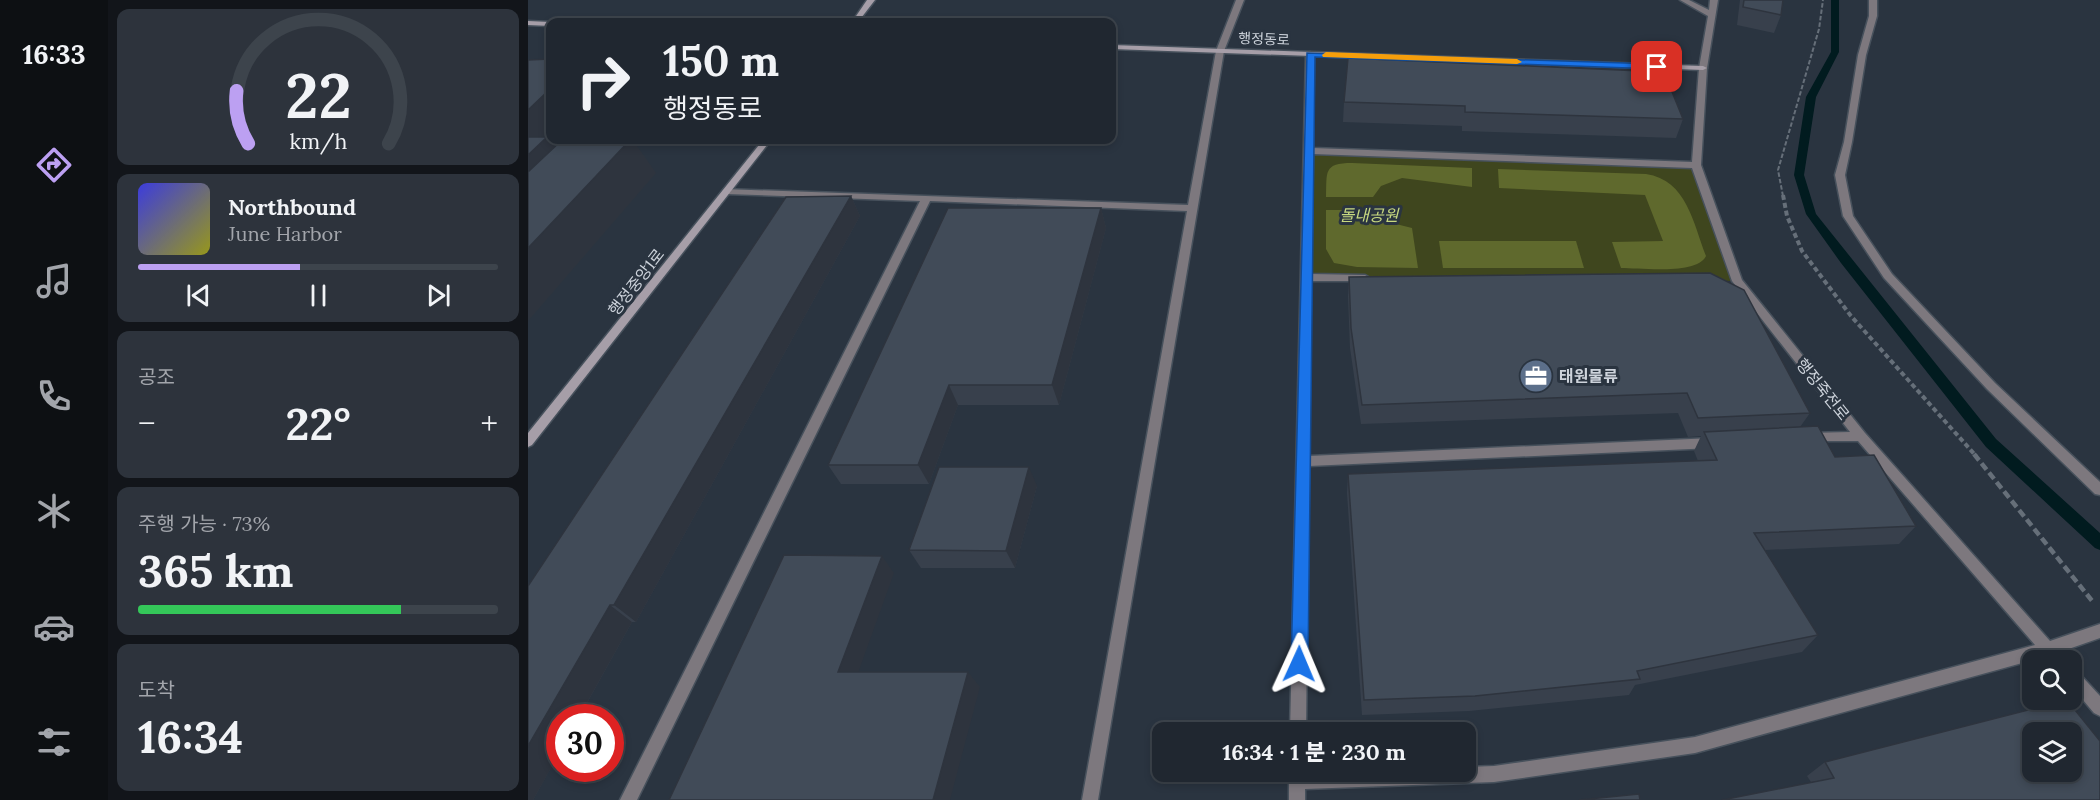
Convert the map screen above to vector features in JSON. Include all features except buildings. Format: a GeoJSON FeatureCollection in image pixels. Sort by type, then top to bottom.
{"type":"FeatureCollection","features":[{"type":"Feature","properties":{"kind":"street"},"geometry":{"type":"LineString","coordinates":[[858,18],[871,0]]}},
{"type":"Feature","properties":{"kind":"street"},"geometry":{"type":"LineString","coordinates":[[1090,800],[1220,51],[1240,0]]}},
{"type":"Feature","properties":{"kind":"street"},"geometry":{"type":"LineString","coordinates":[[1684,0],[1712,15]]}},
{"type":"Feature","properties":{"kind":"street","name":"행정죽전로"},"geometry":{"type":"LineString","coordinates":[[1714,0],[1703,68],[1696,165],[1731,281],[1861,436],[2048,650]]}},
{"type":"Feature","properties":{"kind":"street"},"geometry":{"type":"LineString","coordinates":[[1873,0],[1873,16],[1862,55],[1848,142],[1840,175],[1848,216],[1888,276],[1991,386],[2100,490]]}},
{"type":"Feature","properties":{"kind":"street"},"geometry":{"type":"LineString","coordinates":[[528,23],[546,24]]}},
{"type":"Feature","properties":{"kind":"street","name":"행정동로"},"geometry":{"type":"LineString","coordinates":[[1116,47],[1703,68]]}},
{"type":"Feature","properties":{"kind":"street"},"geometry":{"type":"LineString","coordinates":[[1298,722],[1310,54]]}},
{"type":"Feature","properties":{"kind":"street","name":"행정중앙1로"},"geometry":{"type":"LineString","coordinates":[[528,442],[764,144]]}},
{"type":"Feature","properties":{"kind":"street"},"geometry":{"type":"LineString","coordinates":[[1309,151],[1696,165]]}},
{"type":"Feature","properties":{"kind":"street"},"geometry":{"type":"LineString","coordinates":[[727,191],[1193,208]]}},
{"type":"Feature","properties":{"kind":"street"},"geometry":{"type":"LineString","coordinates":[[628,800],[926,198]]}},
{"type":"Feature","properties":{"kind":"street"},"geometry":{"type":"LineString","coordinates":[[1306,278],[1378,278]]}},
{"type":"Feature","properties":{"kind":"street"},"geometry":{"type":"LineString","coordinates":[[1790,439],[1861,436]]}},
{"type":"Feature","properties":{"kind":"street"},"geometry":{"type":"LineString","coordinates":[[1303,461],[1730,442]]}},
{"type":"Feature","properties":{"kind":"street"},"geometry":{"type":"LineString","coordinates":[[2062,650],[2100,631]]}},
{"type":"Feature","properties":{"kind":"street"},"geometry":{"type":"LineString","coordinates":[[1476,774],[1494,774],[1695,745],[2022,663]]}},
{"type":"Feature","properties":{"kind":"street"},"geometry":{"type":"LineString","coordinates":[[2082,687],[2100,708]]}},
{"type":"Feature","properties":{"kind":"street"},"geometry":{"type":"LineString","coordinates":[[1297,782],[1297,800]]}},
{"type":"Feature","properties":{"kind":"green space","name":"돌내공원"},"geometry":{"type":"Polygon","coordinates":[[[1309,151],[1696,165],[1737,281],[1306,277],[1309,151]]]}},
{"type":"Feature","properties":{"kind":"green space"},"geometry":{"type":"Polygon","coordinates":[[[1352,163],[1472,168],[1472,187],[1402,178],[1381,186],[1373,197],[1326,197],[1327,175],[1331,167],[1352,163]]]}},
{"type":"Feature","properties":{"kind":"green space"},"geometry":{"type":"Polygon","coordinates":[[[1498,169],[1646,174],[1660,178],[1680,194],[1692,217],[1706,256],[1701,262],[1680,268],[1621,268],[1612,242],[1663,241],[1645,195],[1499,188],[1498,169]]]}},
{"type":"Feature","properties":{"kind":"green space"},"geometry":{"type":"Polygon","coordinates":[[[1326,210],[1375,210],[1392,223],[1412,228],[1418,268],[1357,267],[1334,263],[1326,249],[1326,210]]]}},
{"type":"Feature","properties":{"kind":"green space"},"geometry":{"type":"Polygon","coordinates":[[[1439,241],[1576,241],[1584,268],[1443,268],[1439,241]]]}},
{"type":"Feature","properties":{"kind":"waterway"},"geometry":{"type":"LineString","coordinates":[[1835,0],[1835,52],[1811,97],[1799,175],[1811,214],[1991,443],[2100,543]]}},
{"type":"Feature","properties":{"kind":"slow traffic"},"geometry":{"type":"LineString","coordinates":[[1326,55],[1517,62]]}},
{"type":"Feature","properties":{"kind":"place","name":"태원물류"},"geometry":{"type":"Point","coordinates":[1536,376]}},
{"type":"Feature","properties":{"kind":"route"},"geometry":{"type":"LineString","coordinates":[[1299,664],[1310,54],[1657,67]]}}]}
